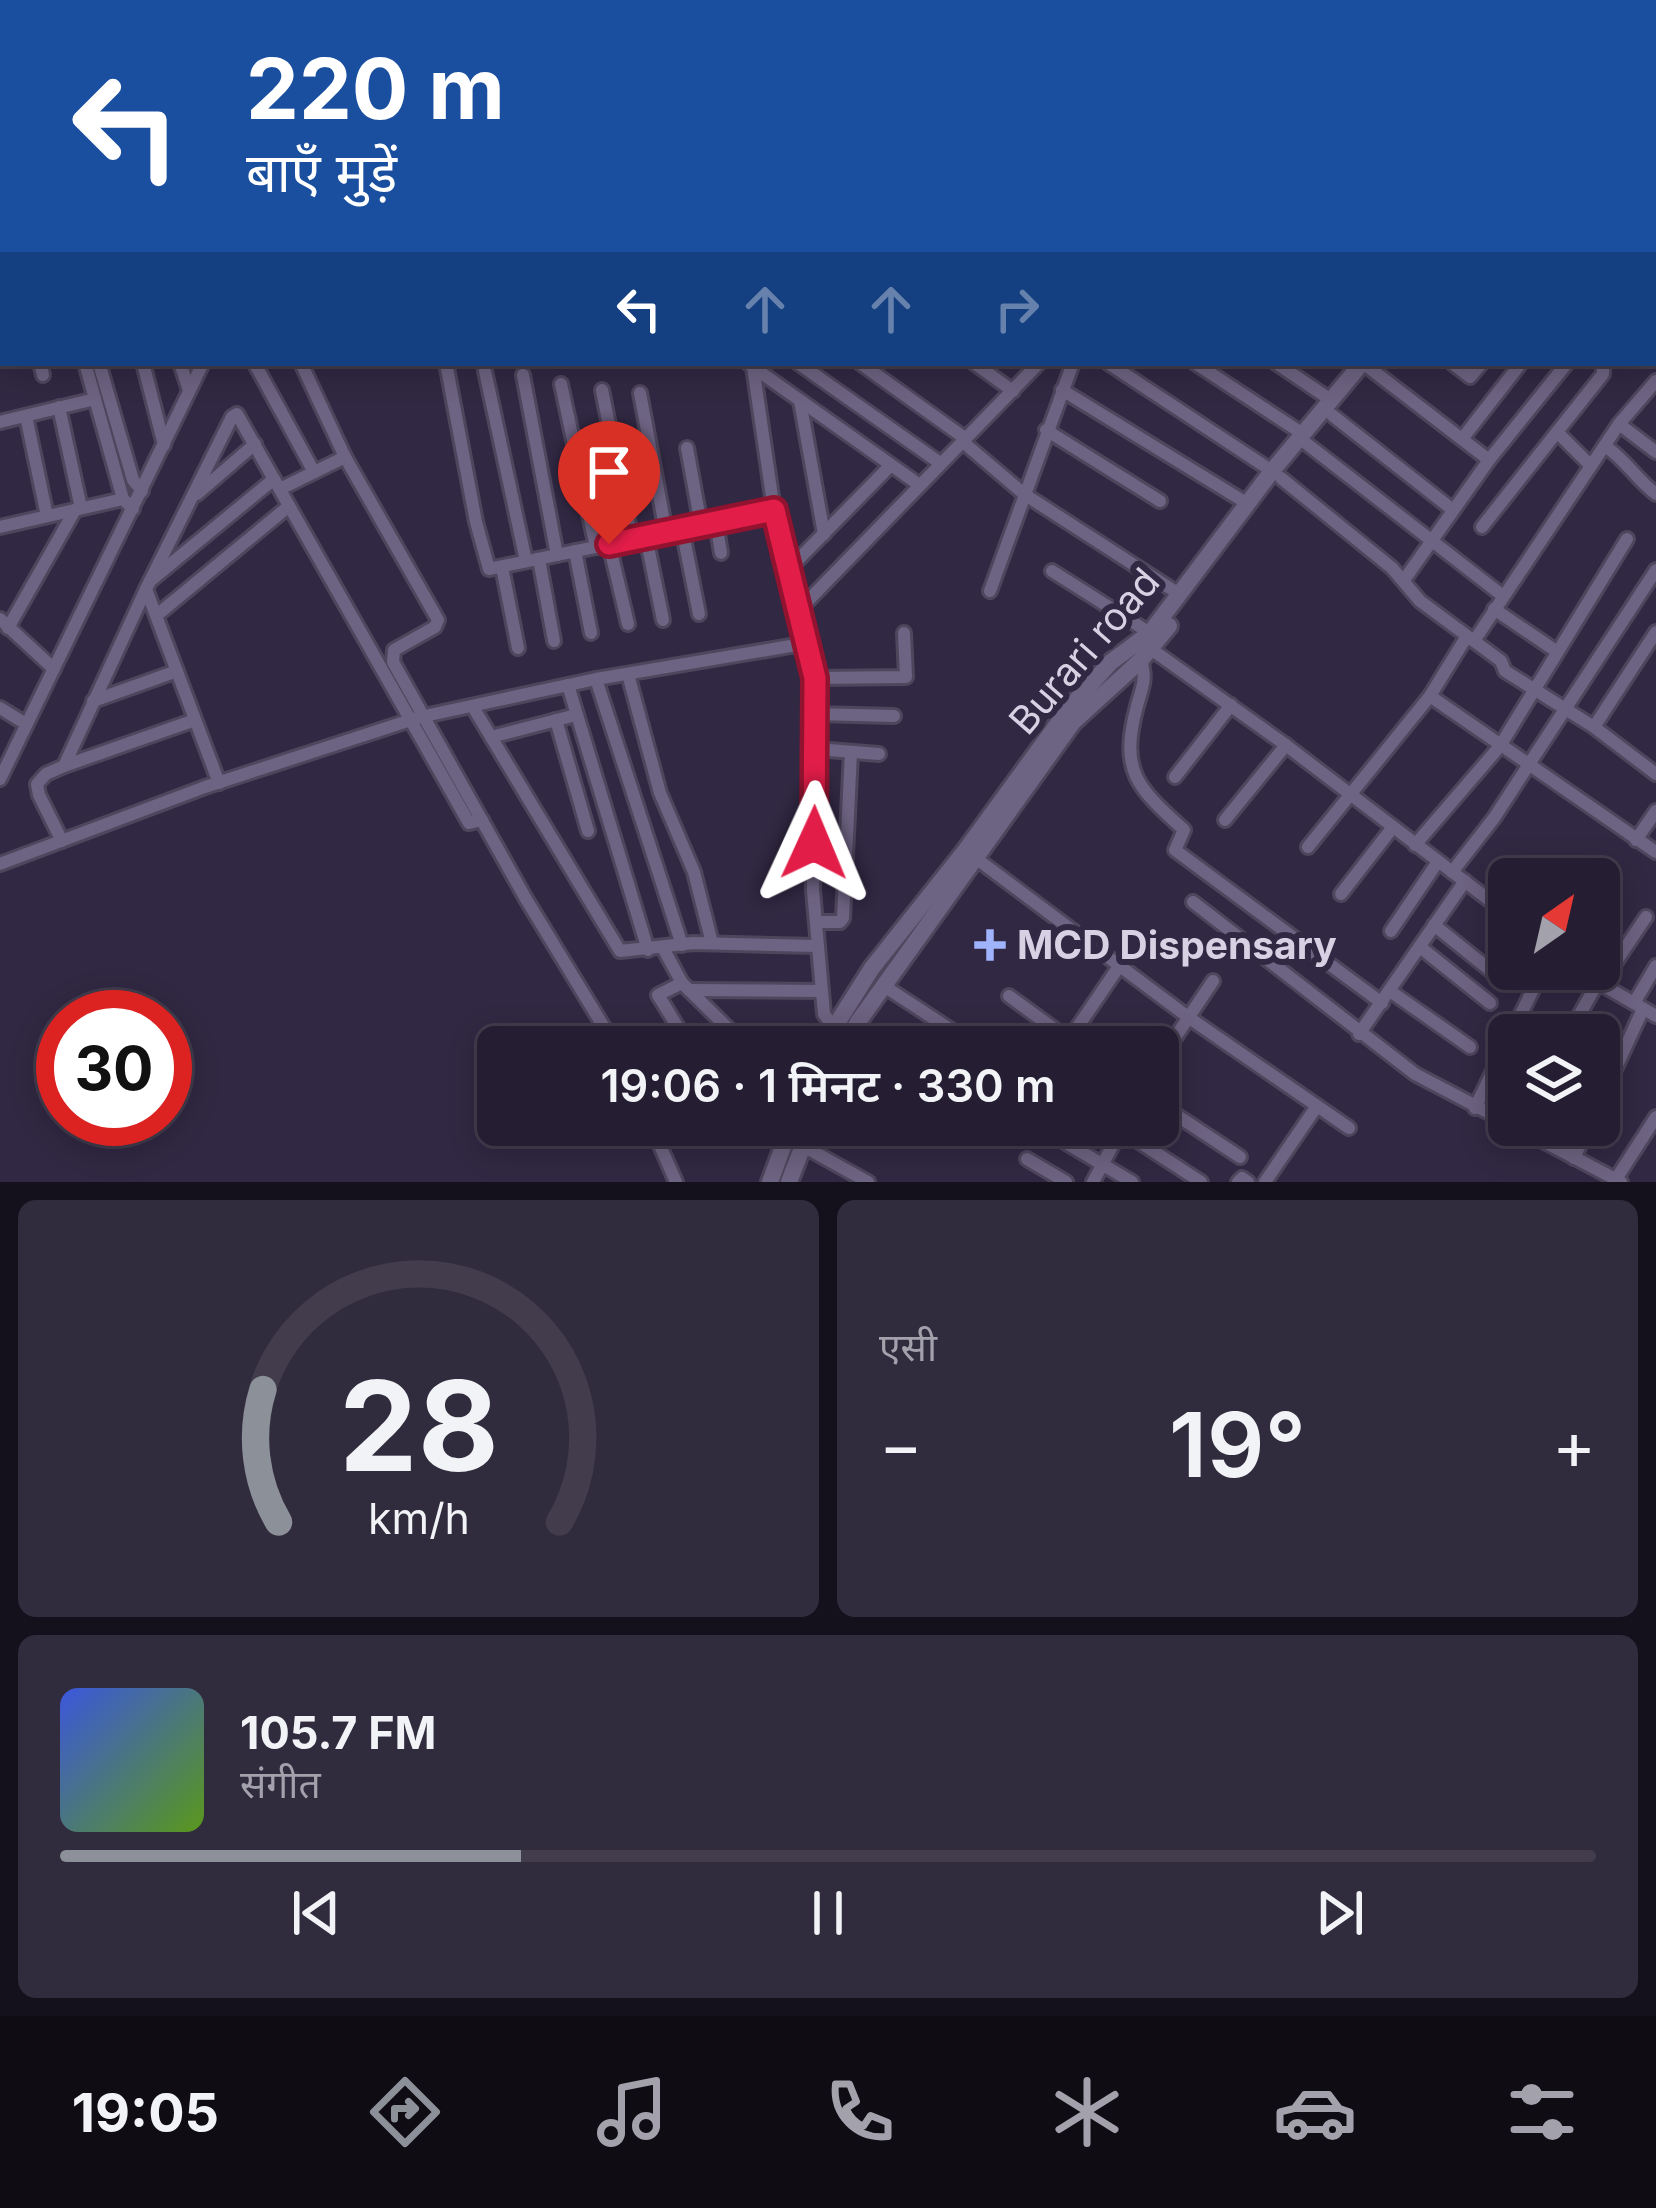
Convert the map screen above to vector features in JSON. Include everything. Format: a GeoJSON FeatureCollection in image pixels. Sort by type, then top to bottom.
{"type":"FeatureCollection","features":[{"type":"Feature","properties":{"kind":"main road","name":"Burari road"},"geometry":{"type":"LineString","coordinates":[[833,1026],[977,859],[1073,722],[1147,647],[1365,366]]}},
{"type":"Feature","properties":{"kind":"main road","name":"Burari road"},"geometry":{"type":"LineString","coordinates":[[858,1026],[932,906],[1070,707],[1111,662],[1147,647],[1179,594],[1277,474]]}},
{"type":"Feature","properties":{"kind":"main road"},"geometry":{"type":"LineString","coordinates":[[778,1181],[786,1146]]}},
{"type":"Feature","properties":{"kind":"main road"},"geometry":{"type":"LineString","coordinates":[[778,1181],[803,1146]]}},
{"type":"Feature","properties":{"kind":"street"},"geometry":{"type":"LineString","coordinates":[[86,366],[128,504]]}},
{"type":"Feature","properties":{"kind":"street"},"geometry":{"type":"LineString","coordinates":[[100,366],[133,480],[142,491]]}},
{"type":"Feature","properties":{"kind":"street"},"geometry":{"type":"LineString","coordinates":[[144,366],[165,446]]}},
{"type":"Feature","properties":{"kind":"street"},"geometry":{"type":"LineString","coordinates":[[181,366],[189,391]]}},
{"type":"Feature","properties":{"kind":"street"},"geometry":{"type":"LineString","coordinates":[[0,779],[6,747],[26,724],[128,504],[142,491],[202,366]]}},
{"type":"Feature","properties":{"kind":"street"},"geometry":{"type":"LineString","coordinates":[[256,366],[314,472]]}},
{"type":"Feature","properties":{"kind":"street"},"geometry":{"type":"LineString","coordinates":[[302,366],[345,457],[437,620],[435,627],[394,650],[391,657],[414,720]]}},
{"type":"Feature","properties":{"kind":"street"},"geometry":{"type":"LineString","coordinates":[[447,366],[486,566],[502,567],[774,510]]}},
{"type":"Feature","properties":{"kind":"street"},"geometry":{"type":"LineString","coordinates":[[750,366],[774,510],[815,678],[813,890],[824,1014],[830,1026]]}},
{"type":"Feature","properties":{"kind":"street"},"geometry":{"type":"LineString","coordinates":[[751,366],[918,484]]}},
{"type":"Feature","properties":{"kind":"street"},"geometry":{"type":"LineString","coordinates":[[802,366],[940,463]]}},
{"type":"Feature","properties":{"kind":"street"},"geometry":{"type":"LineString","coordinates":[[864,366],[964,441],[1024,494],[1179,594]]}},
{"type":"Feature","properties":{"kind":"street"},"geometry":{"type":"LineString","coordinates":[[978,366],[1013,392]]}},
{"type":"Feature","properties":{"kind":"street"},"geometry":{"type":"LineString","coordinates":[[799,610],[1033,366]]}},
{"type":"Feature","properties":{"kind":"street"},"geometry":{"type":"LineString","coordinates":[[990,591],[1072,366]]}},
{"type":"Feature","properties":{"kind":"street"},"geometry":{"type":"LineString","coordinates":[[1113,366],[1277,474],[1404,580],[1420,601],[1503,663],[1505,671],[1568,709],[1651,771],[1656,754]]}},
{"type":"Feature","properties":{"kind":"street"},"geometry":{"type":"LineString","coordinates":[[1199,366],[1305,439],[1503,596]]}},
{"type":"Feature","properties":{"kind":"street"},"geometry":{"type":"LineString","coordinates":[[1280,366],[1453,510]]}},
{"type":"Feature","properties":{"kind":"street"},"geometry":{"type":"LineString","coordinates":[[1370,366],[1489,460]]}},
{"type":"Feature","properties":{"kind":"street"},"geometry":{"type":"LineString","coordinates":[[1456,366],[1471,377],[1480,366]]}},
{"type":"Feature","properties":{"kind":"street"},"geometry":{"type":"LineString","coordinates":[[1462,439],[1519,366]]}},
{"type":"Feature","properties":{"kind":"street"},"geometry":{"type":"LineString","coordinates":[[1404,580],[1489,460],[1565,366]]}},
{"type":"Feature","properties":{"kind":"street"},"geometry":{"type":"LineString","coordinates":[[1482,527],[1604,374],[1603,366]]}},
{"type":"Feature","properties":{"kind":"street"},"geometry":{"type":"LineString","coordinates":[[485,371],[554,641]]}},
{"type":"Feature","properties":{"kind":"street"},"geometry":{"type":"LineString","coordinates":[[523,375],[557,555]]}},
{"type":"Feature","properties":{"kind":"street"},"geometry":{"type":"LineString","coordinates":[[1308,847],[1430,696],[1619,424],[1656,381]]}},
{"type":"Feature","properties":{"kind":"street"},"geometry":{"type":"LineString","coordinates":[[561,384],[602,546],[628,624]]}},
{"type":"Feature","properties":{"kind":"street"},"geometry":{"type":"LineString","coordinates":[[602,389],[663,620]]}},
{"type":"Feature","properties":{"kind":"street"},"geometry":{"type":"LineString","coordinates":[[1062,390],[1248,504]]}},
{"type":"Feature","properties":{"kind":"street"},"geometry":{"type":"LineString","coordinates":[[640,393],[666,532]]}},
{"type":"Feature","properties":{"kind":"street"},"geometry":{"type":"LineString","coordinates":[[0,422],[95,399]]}},
{"type":"Feature","properties":{"kind":"street"},"geometry":{"type":"LineString","coordinates":[[800,401],[824,534]]}},
{"type":"Feature","properties":{"kind":"street"},"geometry":{"type":"LineString","coordinates":[[54,669],[4,624],[78,509],[59,407]]}},
{"type":"Feature","properties":{"kind":"street"},"geometry":{"type":"LineString","coordinates":[[64,766],[235,414],[281,485],[414,720],[603,1026]]}},
{"type":"Feature","properties":{"kind":"street"},"geometry":{"type":"LineString","coordinates":[[26,416],[47,516]]}},
{"type":"Feature","properties":{"kind":"street"},"geometry":{"type":"LineString","coordinates":[[1619,424],[1656,452]]}},
{"type":"Feature","properties":{"kind":"street"},"geometry":{"type":"LineString","coordinates":[[1046,430],[1160,501]]}},
{"type":"Feature","properties":{"kind":"street"},"geometry":{"type":"LineString","coordinates":[[1557,432],[1591,466]]}},
{"type":"Feature","properties":{"kind":"street"},"geometry":{"type":"LineString","coordinates":[[193,497],[255,444]]}},
{"type":"Feature","properties":{"kind":"street"},"geometry":{"type":"LineString","coordinates":[[1605,446],[1656,494]]}},
{"type":"Feature","properties":{"kind":"street"},"geometry":{"type":"LineString","coordinates":[[687,448],[708,524],[722,553]]}},
{"type":"Feature","properties":{"kind":"street"},"geometry":{"type":"LineString","coordinates":[[148,585],[281,485],[345,457]]}},
{"type":"Feature","properties":{"kind":"street"},"geometry":{"type":"LineString","coordinates":[[789,569],[891,465]]}},
{"type":"Feature","properties":{"kind":"street"},"geometry":{"type":"LineString","coordinates":[[0,527],[78,509],[128,504]]}},
{"type":"Feature","properties":{"kind":"street"},"geometry":{"type":"LineString","coordinates":[[157,615],[289,506]]}},
{"type":"Feature","properties":{"kind":"street"},"geometry":{"type":"LineString","coordinates":[[682,529],[699,614]]}},
{"type":"Feature","properties":{"kind":"street"},"geometry":{"type":"LineString","coordinates":[[1415,845],[1500,746],[1627,539]]}},
{"type":"Feature","properties":{"kind":"street"},"geometry":{"type":"LineString","coordinates":[[574,551],[591,633]]}},
{"type":"Feature","properties":{"kind":"street"},"geometry":{"type":"LineString","coordinates":[[502,567],[518,648]]}},
{"type":"Feature","properties":{"kind":"street"},"geometry":{"type":"LineString","coordinates":[[1453,872],[1568,709],[1656,570]]}},
{"type":"Feature","properties":{"kind":"street"},"geometry":{"type":"LineString","coordinates":[[1052,571],[1147,647],[1232,705],[1488,899]]}},
{"type":"Feature","properties":{"kind":"street"},"geometry":{"type":"LineString","coordinates":[[148,585],[219,783]]}},
{"type":"Feature","properties":{"kind":"street"},"geometry":{"type":"LineString","coordinates":[[1494,609],[1556,651]]}},
{"type":"Feature","properties":{"kind":"street"},"geometry":{"type":"LineString","coordinates":[[1594,727],[1656,632]]}},
{"type":"Feature","properties":{"kind":"street"},"geometry":{"type":"LineString","coordinates":[[815,678],[906,677],[904,633]]}},
{"type":"Feature","properties":{"kind":"street"},"geometry":{"type":"LineString","coordinates":[[0,865],[219,783],[414,720],[596,679],[808,643]]}},
{"type":"Feature","properties":{"kind":"street"},"geometry":{"type":"LineString","coordinates":[[1147,647],[1146,681],[1129,762],[1149,799],[1183,828],[1174,850],[1386,997],[1470,1047]]}},
{"type":"Feature","properties":{"kind":"street"},"geometry":{"type":"LineString","coordinates":[[93,700],[177,670]]}},
{"type":"Feature","properties":{"kind":"street"},"geometry":{"type":"LineString","coordinates":[[628,674],[660,793],[694,872],[712,943]]}},
{"type":"Feature","properties":{"kind":"street"},"geometry":{"type":"LineString","coordinates":[[596,679],[682,945]]}},
{"type":"Feature","properties":{"kind":"street"},"geometry":{"type":"LineString","coordinates":[[568,685],[655,949],[724,1026]]}},
{"type":"Feature","properties":{"kind":"street"},"geometry":{"type":"LineString","coordinates":[[1430,696],[1656,852]]}},
{"type":"Feature","properties":{"kind":"street"},"geometry":{"type":"LineString","coordinates":[[1175,778],[1232,705]]}},
{"type":"Feature","properties":{"kind":"street"},"geometry":{"type":"LineString","coordinates":[[473,707],[618,950],[712,943],[817,946]]}},
{"type":"Feature","properties":{"kind":"street"},"geometry":{"type":"LineString","coordinates":[[0,708],[26,724]]}},
{"type":"Feature","properties":{"kind":"street"},"geometry":{"type":"LineString","coordinates":[[816,713],[894,716]]}},
{"type":"Feature","properties":{"kind":"street"},"geometry":{"type":"LineString","coordinates":[[491,737],[577,715]]}},
{"type":"Feature","properties":{"kind":"street"},"geometry":{"type":"LineString","coordinates":[[62,841],[39,795],[38,784],[46,774],[195,720]]}},
{"type":"Feature","properties":{"kind":"street"},"geometry":{"type":"LineString","coordinates":[[556,720],[588,831]]}},
{"type":"Feature","properties":{"kind":"street"},"geometry":{"type":"LineString","coordinates":[[1225,820],[1286,745]]}},
{"type":"Feature","properties":{"kind":"street"},"geometry":{"type":"LineString","coordinates":[[816,749],[879,754]]}},
{"type":"Feature","properties":{"kind":"street"},"geometry":{"type":"LineString","coordinates":[[817,922],[843,919],[851,752]]}},
{"type":"Feature","properties":{"kind":"street"},"geometry":{"type":"LineString","coordinates":[[1636,840],[1656,811]]}},
{"type":"Feature","properties":{"kind":"street"},"geometry":{"type":"LineString","coordinates":[[1341,894],[1393,827]]}},
{"type":"Feature","properties":{"kind":"street"},"geometry":{"type":"LineString","coordinates":[[977,859],[1188,1017],[1349,1128]]}},
{"type":"Feature","properties":{"kind":"street"},"geometry":{"type":"LineString","coordinates":[[1391,931],[1437,863]]}},
{"type":"Feature","properties":{"kind":"street"},"geometry":{"type":"LineString","coordinates":[[1359,1034],[1465,881]]}},
{"type":"Feature","properties":{"kind":"street"},"geometry":{"type":"LineString","coordinates":[[1193,902],[1359,1034],[1415,1074],[1488,1113]]}},
{"type":"Feature","properties":{"kind":"street"},"geometry":{"type":"LineString","coordinates":[[1620,954],[1646,917]]}},
{"type":"Feature","properties":{"kind":"street"},"geometry":{"type":"LineString","coordinates":[[1434,926],[1488,969]]}},
{"type":"Feature","properties":{"kind":"street"},"geometry":{"type":"LineString","coordinates":[[1420,946],[1490,1004]]}},
{"type":"Feature","properties":{"kind":"street"},"geometry":{"type":"LineString","coordinates":[[1081,1026],[1120,965]]}},
{"type":"Feature","properties":{"kind":"street"},"geometry":{"type":"LineString","coordinates":[[1620,1060],[1644,1009],[1656,966]]}},
{"type":"Feature","properties":{"kind":"street"},"geometry":{"type":"LineString","coordinates":[[1179,1031],[1213,982]]}},
{"type":"Feature","properties":{"kind":"street"},"geometry":{"type":"LineString","coordinates":[[677,1026],[658,995],[686,986],[822,991]]}},
{"type":"Feature","properties":{"kind":"street"},"geometry":{"type":"LineString","coordinates":[[884,986],[945,1026]]}},
{"type":"Feature","properties":{"kind":"street"},"geometry":{"type":"LineString","coordinates":[[1475,1108],[1533,990]]}},
{"type":"Feature","properties":{"kind":"street"},"geometry":{"type":"LineString","coordinates":[[1611,990],[1644,1009]]}},
{"type":"Feature","properties":{"kind":"street"},"geometry":{"type":"LineString","coordinates":[[1009,996],[1047,1026]]}},
{"type":"Feature","properties":{"kind":"street"},"geometry":{"type":"LineString","coordinates":[[1265,1182],[1317,1106]]}},
{"type":"Feature","properties":{"kind":"street"},"geometry":{"type":"LineString","coordinates":[[1179,1117],[1240,1157]]}},
{"type":"Feature","properties":{"kind":"street"},"geometry":{"type":"LineString","coordinates":[[1554,1146],[1618,1180],[1652,1134],[1656,1117]]}},
{"type":"Feature","properties":{"kind":"street"},"geometry":{"type":"LineString","coordinates":[[660,1146],[676,1182]]}},
{"type":"Feature","properties":{"kind":"street"},"geometry":{"type":"LineString","coordinates":[[803,1146],[868,1182]]}},
{"type":"Feature","properties":{"kind":"street"},"geometry":{"type":"LineString","coordinates":[[1074,1146],[1132,1182]]}},
{"type":"Feature","properties":{"kind":"street"},"geometry":{"type":"LineString","coordinates":[[1093,1182],[1111,1146]]}},
{"type":"Feature","properties":{"kind":"street"},"geometry":{"type":"LineString","coordinates":[[1148,1146],[1201,1182]]}},
{"type":"Feature","properties":{"kind":"street"},"geometry":{"type":"LineString","coordinates":[[1574,1158],[1579,1146]]}},
{"type":"Feature","properties":{"kind":"street"},"geometry":{"type":"LineString","coordinates":[[1027,1159],[1066,1182]]}},
{"type":"Feature","properties":{"kind":"street"},"geometry":{"type":"LineString","coordinates":[[1238,1182],[1242,1178],[1248,1182]]}},
{"type":"Feature","properties":{"kind":"place","name":"MCD Dispensary"},"geometry":{"type":"Point","coordinates":[990,945]}},
{"type":"Feature","properties":{"kind":"route"},"geometry":{"type":"LineString","coordinates":[[609,544],[774,510],[815,678],[814,843]]}}]}
